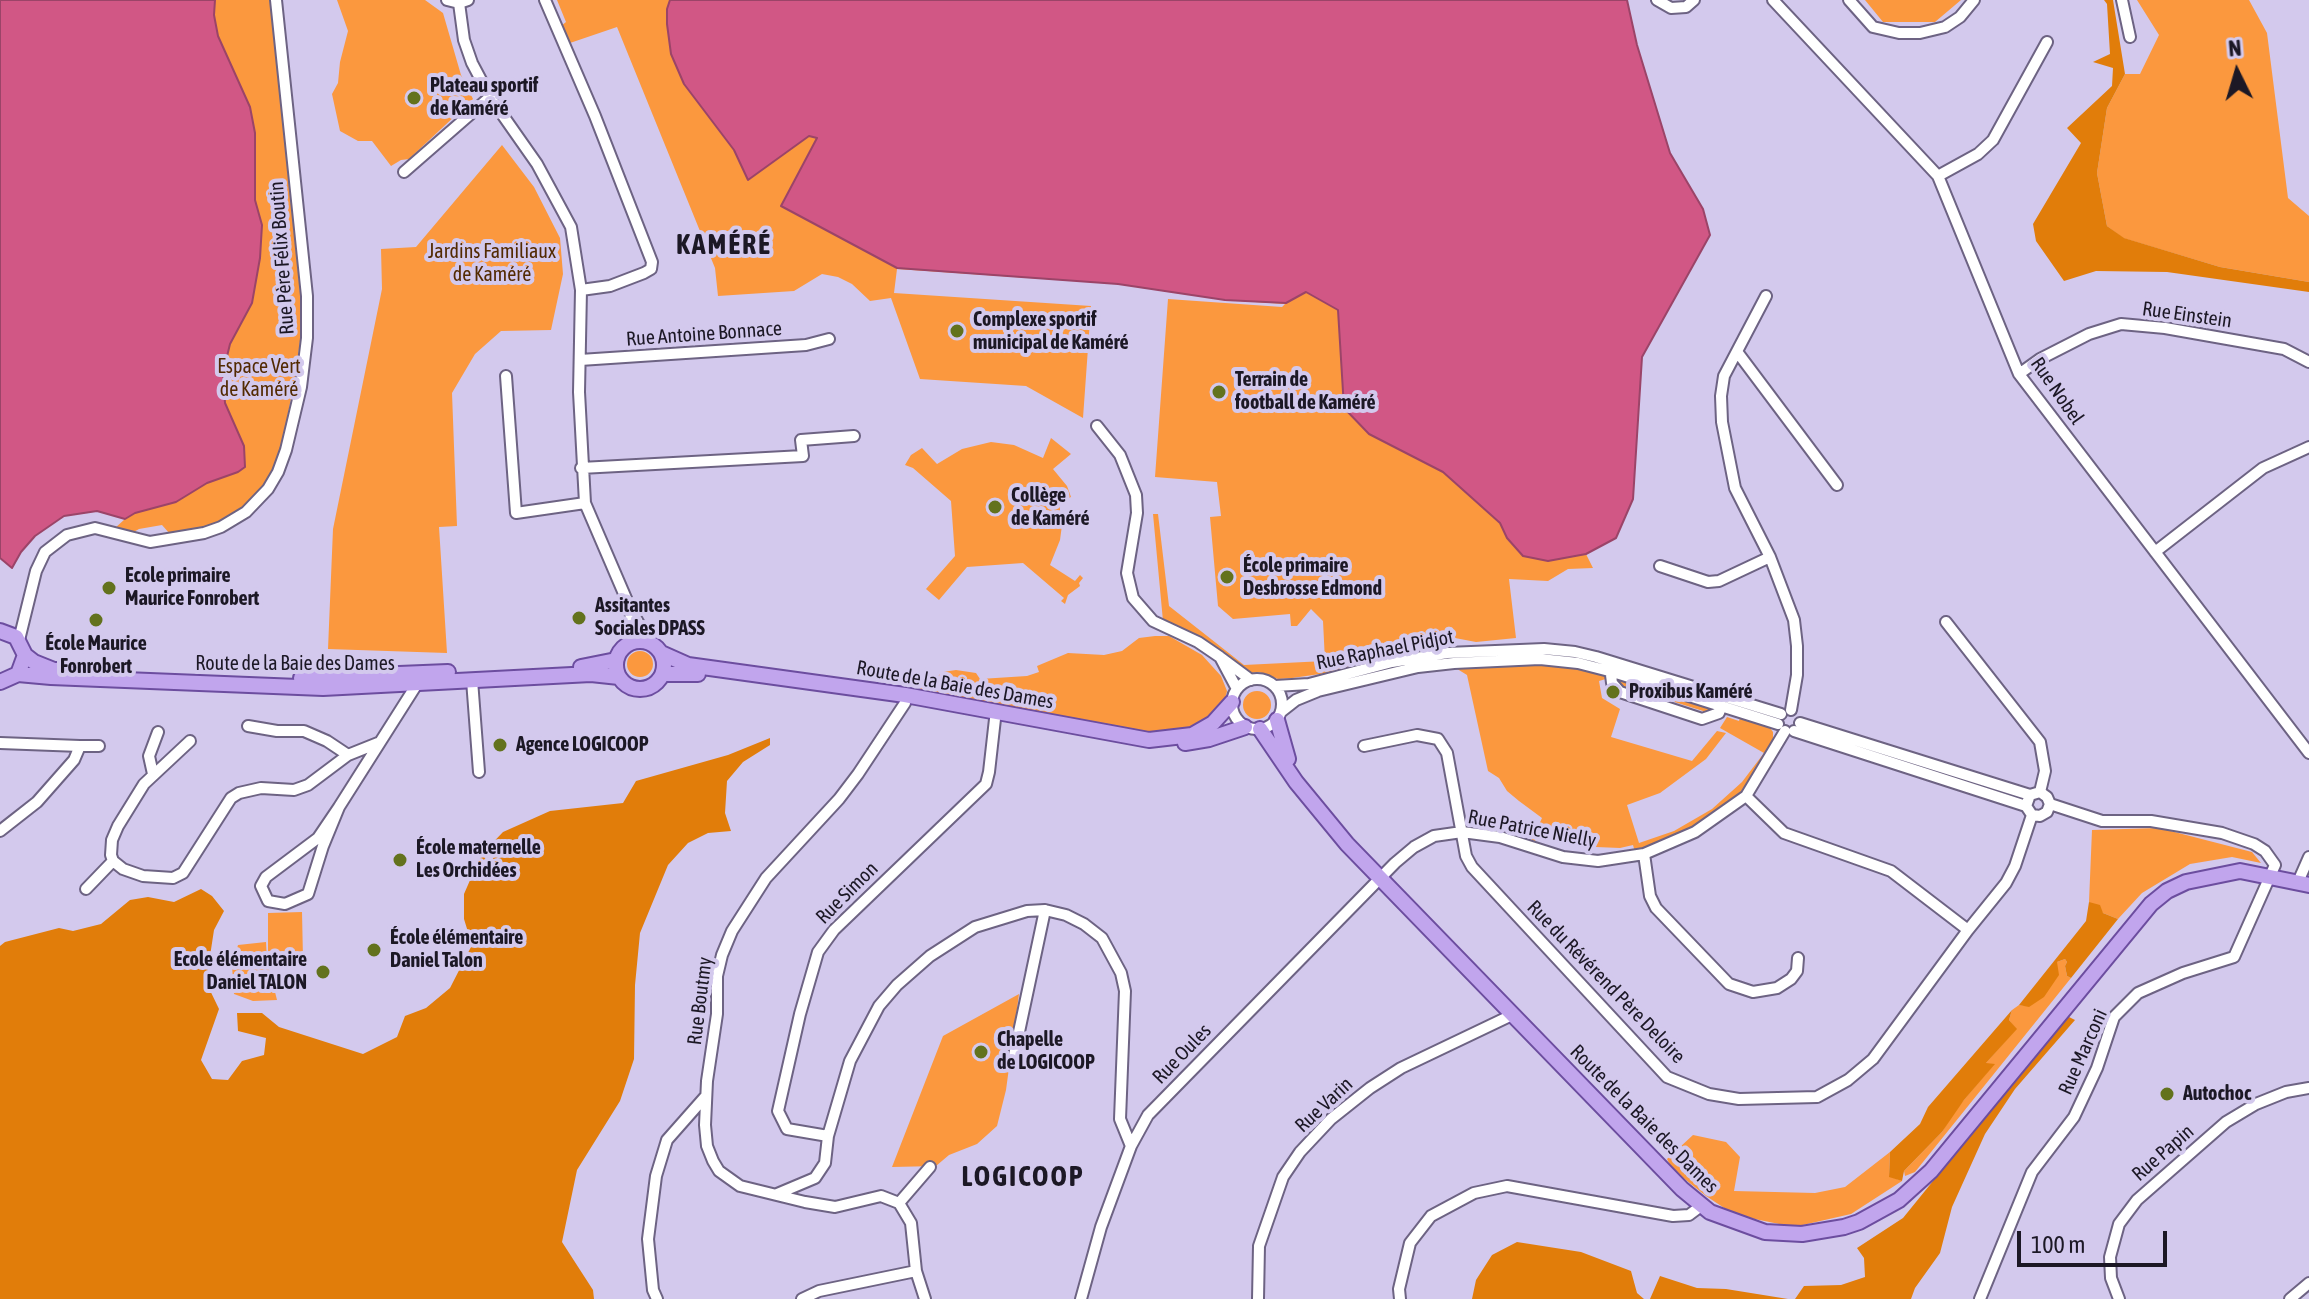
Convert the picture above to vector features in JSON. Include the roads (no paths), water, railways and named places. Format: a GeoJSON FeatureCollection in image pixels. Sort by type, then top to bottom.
{"type":"FeatureCollection","features":[{"type":"Feature","properties":{"kind":"main road","name":"Route de la Baie des Dames"},"geometry":{"type":"LineString","coordinates":[[3,631],[34,662],[54,670],[315,679],[594,666],[616,660]]}},
{"type":"Feature","properties":{"kind":"main road"},"geometry":{"type":"LineString","coordinates":[[635,641],[656,648],[665,667],[663,674],[653,686],[639,690],[626,685],[619,677],[616,660],[622,648],[635,641]]}},
{"type":"Feature","properties":{"kind":"main road"},"geometry":{"type":"LineString","coordinates":[[0,682],[18,674],[22,648]]}},
{"type":"Feature","properties":{"kind":"main road","name":"Route de la Baie des Dames"},"geometry":{"type":"LineString","coordinates":[[656,648],[688,665],[905,695],[1149,740],[1192,735],[1213,723],[1235,696]]}},
{"type":"Feature","properties":{"kind":"main road","name":"Route de la Baie des Dames"},"geometry":{"type":"LineString","coordinates":[[663,674],[689,672],[905,703],[1148,745],[1191,742],[1253,728],[1380,879],[1701,1206],[1748,1228],[1765,1232],[1821,1232],[1859,1222],[1899,1200],[1931,1171],[2151,904],[2186,882],[2221,873],[2240,871],[2304,884]]}},
{"type":"Feature","properties":{"kind":"main road","name":"Route de la Baie des Dames"},"geometry":{"type":"LineString","coordinates":[[18,674],[323,688],[591,674],[619,677]]}},
{"type":"Feature","properties":{"kind":"main road","name":"Route de la Baie des Dames"},"geometry":{"type":"LineString","coordinates":[[1280,715],[1281,739],[1296,782]]}},
{"type":"Feature","properties":{"kind":"street","name":"Rue Père Félix Boutin"},"geometry":{"type":"LineString","coordinates":[[22,648],[36,571],[45,552],[67,535],[95,528],[150,542],[204,533],[246,512],[268,489],[278,472],[301,387],[307,338],[307,296],[276,0]]}},
{"type":"Feature","properties":{"kind":"street"},"geometry":{"type":"LineString","coordinates":[[447,0],[463,2],[464,40],[472,63],[490,97],[537,164],[571,227],[581,290],[581,468],[585,503],[631,610],[656,648]]}},
{"type":"Feature","properties":{"kind":"street"},"geometry":{"type":"LineString","coordinates":[[545,0],[595,116],[652,262],[651,269],[633,277],[610,286],[581,290]]}},
{"type":"Feature","properties":{"kind":"street"},"geometry":{"type":"LineString","coordinates":[[1657,0],[1671,8],[1686,7],[1694,0]]}},
{"type":"Feature","properties":{"kind":"street","name":"Rue Nobel"},"geometry":{"type":"LineString","coordinates":[[1773,0],[1938,176],[2019,374],[2309,753]]}},
{"type":"Feature","properties":{"kind":"street"},"geometry":{"type":"LineString","coordinates":[[1849,0],[1873,27],[1899,33],[1920,33],[1945,27],[1960,17],[1974,0]]}},
{"type":"Feature","properties":{"kind":"street"},"geometry":{"type":"LineString","coordinates":[[2122,0],[2130,37]]}},
{"type":"Feature","properties":{"kind":"street"},"geometry":{"type":"LineString","coordinates":[[1938,176],[1978,154],[1993,140],[2047,42]]}},
{"type":"Feature","properties":{"kind":"street"},"geometry":{"type":"LineString","coordinates":[[404,172],[490,97]]}},
{"type":"Feature","properties":{"kind":"street","name":"Rue Patrice Nielly"},"geometry":{"type":"LineString","coordinates":[[1380,879],[1414,847],[1434,836],[1462,832],[1500,837],[1563,857],[1598,861],[1644,854],[1695,832],[1746,796],[1788,722],[1797,675],[1794,620],[1770,557],[1735,488],[1722,422],[1724,376],[1766,296]]}},
{"type":"Feature","properties":{"kind":"street","name":"Rue Einstein"},"geometry":{"type":"LineString","coordinates":[[2019,374],[2040,359],[2089,334],[2121,324],[2165,328],[2284,349],[2309,362]]}},
{"type":"Feature","properties":{"kind":"street","name":"Rue Antoine Bonnace"},"geometry":{"type":"LineString","coordinates":[[580,360],[806,345],[829,339]]}},
{"type":"Feature","properties":{"kind":"street"},"geometry":{"type":"LineString","coordinates":[[1738,353],[1837,485]]}},
{"type":"Feature","properties":{"kind":"street"},"geometry":{"type":"LineString","coordinates":[[506,376],[516,513],[585,503]]}},
{"type":"Feature","properties":{"kind":"street"},"geometry":{"type":"LineString","coordinates":[[1097,426],[1120,455],[1136,495],[1137,513],[1127,573],[1133,598],[1153,621],[1198,642],[1220,657],[1251,680],[1264,680],[1275,686],[1282,698],[1280,715],[1253,728],[1235,717],[1235,696],[1220,657]]}},
{"type":"Feature","properties":{"kind":"street"},"geometry":{"type":"LineString","coordinates":[[581,468],[803,456],[801,440],[854,436]]}},
{"type":"Feature","properties":{"kind":"street"},"geometry":{"type":"LineString","coordinates":[[2155,552],[2263,468],[2309,447]]}},
{"type":"Feature","properties":{"kind":"street"},"geometry":{"type":"LineString","coordinates":[[1660,566],[1708,582],[1719,581],[1770,557]]}},
{"type":"Feature","properties":{"kind":"street"},"geometry":{"type":"LineString","coordinates":[[3,631],[27,609]]}},
{"type":"Feature","properties":{"kind":"street"},"geometry":{"type":"LineString","coordinates":[[628,644],[631,610]]}},
{"type":"Feature","properties":{"kind":"street","name":"Rue du Révérend Père Deloire"},"geometry":{"type":"LineString","coordinates":[[1364,746],[1417,735],[1438,739],[1447,753],[1466,856],[1472,867],[1667,1077],[1709,1094],[1739,1099],[1817,1097],[1848,1080],[1873,1059],[2006,883],[2015,866],[2032,802],[2045,771],[2040,742],[1946,622]]}},
{"type":"Feature","properties":{"kind":"street","name":"Rue Raphael Pidjot"},"geometry":{"type":"LineString","coordinates":[[1275,686],[1309,684],[1392,662],[1447,653],[1544,649],[1575,652],[1721,707],[1788,722]]}},
{"type":"Feature","properties":{"kind":"street","name":"Rue Raphael Pidjot"},"geometry":{"type":"LineString","coordinates":[[1280,715],[1296,700],[1318,691],[1418,667],[1540,659],[1578,663],[1615,668],[2032,802]]}},
{"type":"Feature","properties":{"kind":"street"},"geometry":{"type":"LineString","coordinates":[[1615,668],[1611,675],[1612,683],[1620,692],[1702,719],[1719,713],[1721,707]]}},
{"type":"Feature","properties":{"kind":"street"},"geometry":{"type":"LineString","coordinates":[[472,680],[479,772]]}},
{"type":"Feature","properties":{"kind":"street"},"geometry":{"type":"LineString","coordinates":[[1235,696],[1251,680]]}},
{"type":"Feature","properties":{"kind":"street"},"geometry":{"type":"LineString","coordinates":[[339,807],[308,894],[285,904],[268,901],[261,886],[266,877],[318,838],[417,684]]}},
{"type":"Feature","properties":{"kind":"street","name":"Rue Boutmy"},"geometry":{"type":"LineString","coordinates":[[899,1203],[881,1196],[835,1207],[740,1186],[719,1171],[707,1146],[705,1097],[717,1014],[717,976],[732,931],[766,878],[858,774],[905,703]]}},
{"type":"Feature","properties":{"kind":"street","name":"Rue Simon"},"geometry":{"type":"LineString","coordinates":[[828,1136],[787,1129],[778,1111],[818,952],[834,930],[986,784],[995,719]]}},
{"type":"Feature","properties":{"kind":"street"},"geometry":{"type":"LineString","coordinates":[[248,726],[277,731],[304,731],[348,755]]}},
{"type":"Feature","properties":{"kind":"street"},"geometry":{"type":"LineString","coordinates":[[153,774],[149,756],[158,732]]}},
{"type":"Feature","properties":{"kind":"street"},"geometry":{"type":"LineString","coordinates":[[190,741],[153,774],[118,826],[110,848],[113,861],[123,869],[143,876],[173,878],[183,873],[231,798],[261,788],[294,790],[308,785],[348,755],[378,743]]}},
{"type":"Feature","properties":{"kind":"street"},"geometry":{"type":"LineString","coordinates":[[0,743],[99,746]]}},
{"type":"Feature","properties":{"kind":"street"},"geometry":{"type":"LineString","coordinates":[[0,831],[37,802],[74,760],[80,746]]}},
{"type":"Feature","properties":{"kind":"street"},"geometry":{"type":"LineString","coordinates":[[1746,796],[1784,833],[1891,871],[1968,930]]}},
{"type":"Feature","properties":{"kind":"street"},"geometry":{"type":"LineString","coordinates":[[2050,804],[2044,815],[2032,802],[2047,797],[2050,804],[2102,821],[2151,821],[2222,833],[2265,851],[2275,865],[2271,876]]}},
{"type":"Feature","properties":{"kind":"street"},"geometry":{"type":"LineString","coordinates":[[1644,854],[1650,896],[1656,908],[1729,984],[1753,992],[1777,988],[1797,971],[1798,958]]}},
{"type":"Feature","properties":{"kind":"street"},"geometry":{"type":"LineString","coordinates":[[2304,884],[2309,857]]}},
{"type":"Feature","properties":{"kind":"street"},"geometry":{"type":"LineString","coordinates":[[86,889],[113,861]]}},
{"type":"Feature","properties":{"kind":"street","name":"Rue Marconi"},"geometry":{"type":"LineString","coordinates":[[1980,1299],[2032,1172],[2074,1117],[2097,1068],[2114,1017],[2138,993],[2183,973],[2234,957],[2271,876]]}},
{"type":"Feature","properties":{"kind":"street","name":"Rue Oules"},"geometry":{"type":"LineString","coordinates":[[1081,1299],[1101,1227],[1131,1146],[1148,1115],[1380,879]]}},
{"type":"Feature","properties":{"kind":"street"},"geometry":{"type":"LineString","coordinates":[[1013,1060],[1045,910]]}},
{"type":"Feature","properties":{"kind":"street"},"geometry":{"type":"LineString","coordinates":[[775,1195],[815,1178],[825,1163],[828,1136],[850,1061],[879,1006],[897,985],[930,956],[975,927],[1027,911],[1045,910],[1084,924],[1102,938],[1121,973],[1125,991],[1120,1119],[1131,1146]]}},
{"type":"Feature","properties":{"kind":"street","name":"Rue Varin"},"geometry":{"type":"LineString","coordinates":[[1258,1299],[1259,1246],[1283,1177],[1300,1152],[1331,1119],[1370,1088],[1401,1068],[1512,1015]]}},
{"type":"Feature","properties":{"kind":"street","name":"Rue Papin"},"geometry":{"type":"LineString","coordinates":[[2119,1299],[2111,1278],[2110,1257],[2119,1224],[2137,1200],[2226,1122],[2271,1098],[2309,1088]]}},
{"type":"Feature","properties":{"kind":"street"},"geometry":{"type":"LineString","coordinates":[[657,1299],[653,1290],[648,1239],[656,1176],[667,1140],[705,1097]]}},
{"type":"Feature","properties":{"kind":"street"},"geometry":{"type":"LineString","coordinates":[[925,1299],[916,1271],[911,1223],[899,1203],[930,1167]]}},
{"type":"Feature","properties":{"kind":"street"},"geometry":{"type":"LineString","coordinates":[[1400,1299],[1399,1289],[1410,1243],[1431,1216],[1474,1193],[1507,1186],[1673,1216],[1689,1215],[1701,1206]]}},
{"type":"Feature","properties":{"kind":"street"},"geometry":{"type":"LineString","coordinates":[[802,1299],[819,1291],[916,1271]]}},
{"type":"Feature","properties":{"kind":"street"},"geometry":{"type":"LineString","coordinates":[[2290,1299],[2309,1283]]}},
{"type":"Feature","properties":{"kind":"place","name":"Plateau sportif de Kaméré"},"geometry":{"type":"Point","coordinates":[414,98]}},
{"type":"Feature","properties":{"kind":"place","name":"Complexe sportif municipal de Kaméré"},"geometry":{"type":"Point","coordinates":[957,331]}},
{"type":"Feature","properties":{"kind":"place","name":"Terrain de football de Kaméré"},"geometry":{"type":"Point","coordinates":[1219,392]}},
{"type":"Feature","properties":{"kind":"place","name":"Collège de Kaméré"},"geometry":{"type":"Point","coordinates":[995,507]}},
{"type":"Feature","properties":{"kind":"place","name":"École primaire Desbrosse Edmond"},"geometry":{"type":"Point","coordinates":[1227,577]}},
{"type":"Feature","properties":{"kind":"place","name":"Ecole primaire Maurice Fonrobert"},"geometry":{"type":"Point","coordinates":[109,588]}},
{"type":"Feature","properties":{"kind":"place","name":"Assitantes Sociales DPASS"},"geometry":{"type":"Point","coordinates":[579,618]}},
{"type":"Feature","properties":{"kind":"place","name":"École Maurice Fonrobert"},"geometry":{"type":"Point","coordinates":[96,620]}},
{"type":"Feature","properties":{"kind":"place","name":"Proxibus Kaméré"},"geometry":{"type":"Point","coordinates":[1613,692]}},
{"type":"Feature","properties":{"kind":"place","name":"Agence LOGICOOP"},"geometry":{"type":"Point","coordinates":[500,745]}},
{"type":"Feature","properties":{"kind":"place","name":"École maternelle Les Orchidées"},"geometry":{"type":"Point","coordinates":[400,860]}},
{"type":"Feature","properties":{"kind":"place","name":"École élémentaire Daniel Talon"},"geometry":{"type":"Point","coordinates":[374,950]}},
{"type":"Feature","properties":{"kind":"place","name":"Ecole élémentaire Daniel TALON"},"geometry":{"type":"Point","coordinates":[323,972]}},
{"type":"Feature","properties":{"kind":"place","name":"Chapelle de LOGICOOP"},"geometry":{"type":"Point","coordinates":[981,1052]}},
{"type":"Feature","properties":{"kind":"place","name":"Autochoc"},"geometry":{"type":"Point","coordinates":[2167,1094]}},
{"type":"Feature","properties":{"kind":"district","name":"KAMÉRÉ"},"geometry":{"type":"Point","coordinates":[724,245]}},
{"type":"Feature","properties":{"kind":"district","name":"LOGICOOP"},"geometry":{"type":"Point","coordinates":[1023,1177]}},
{"type":"Feature","properties":{"kind":"park label","name":"Jardins Familiaux de Kaméré"},"geometry":{"type":"Point","coordinates":[492,264]}},
{"type":"Feature","properties":{"kind":"park label","name":"Espace Vert de Kaméré"},"geometry":{"type":"Point","coordinates":[259,378]}}]}
